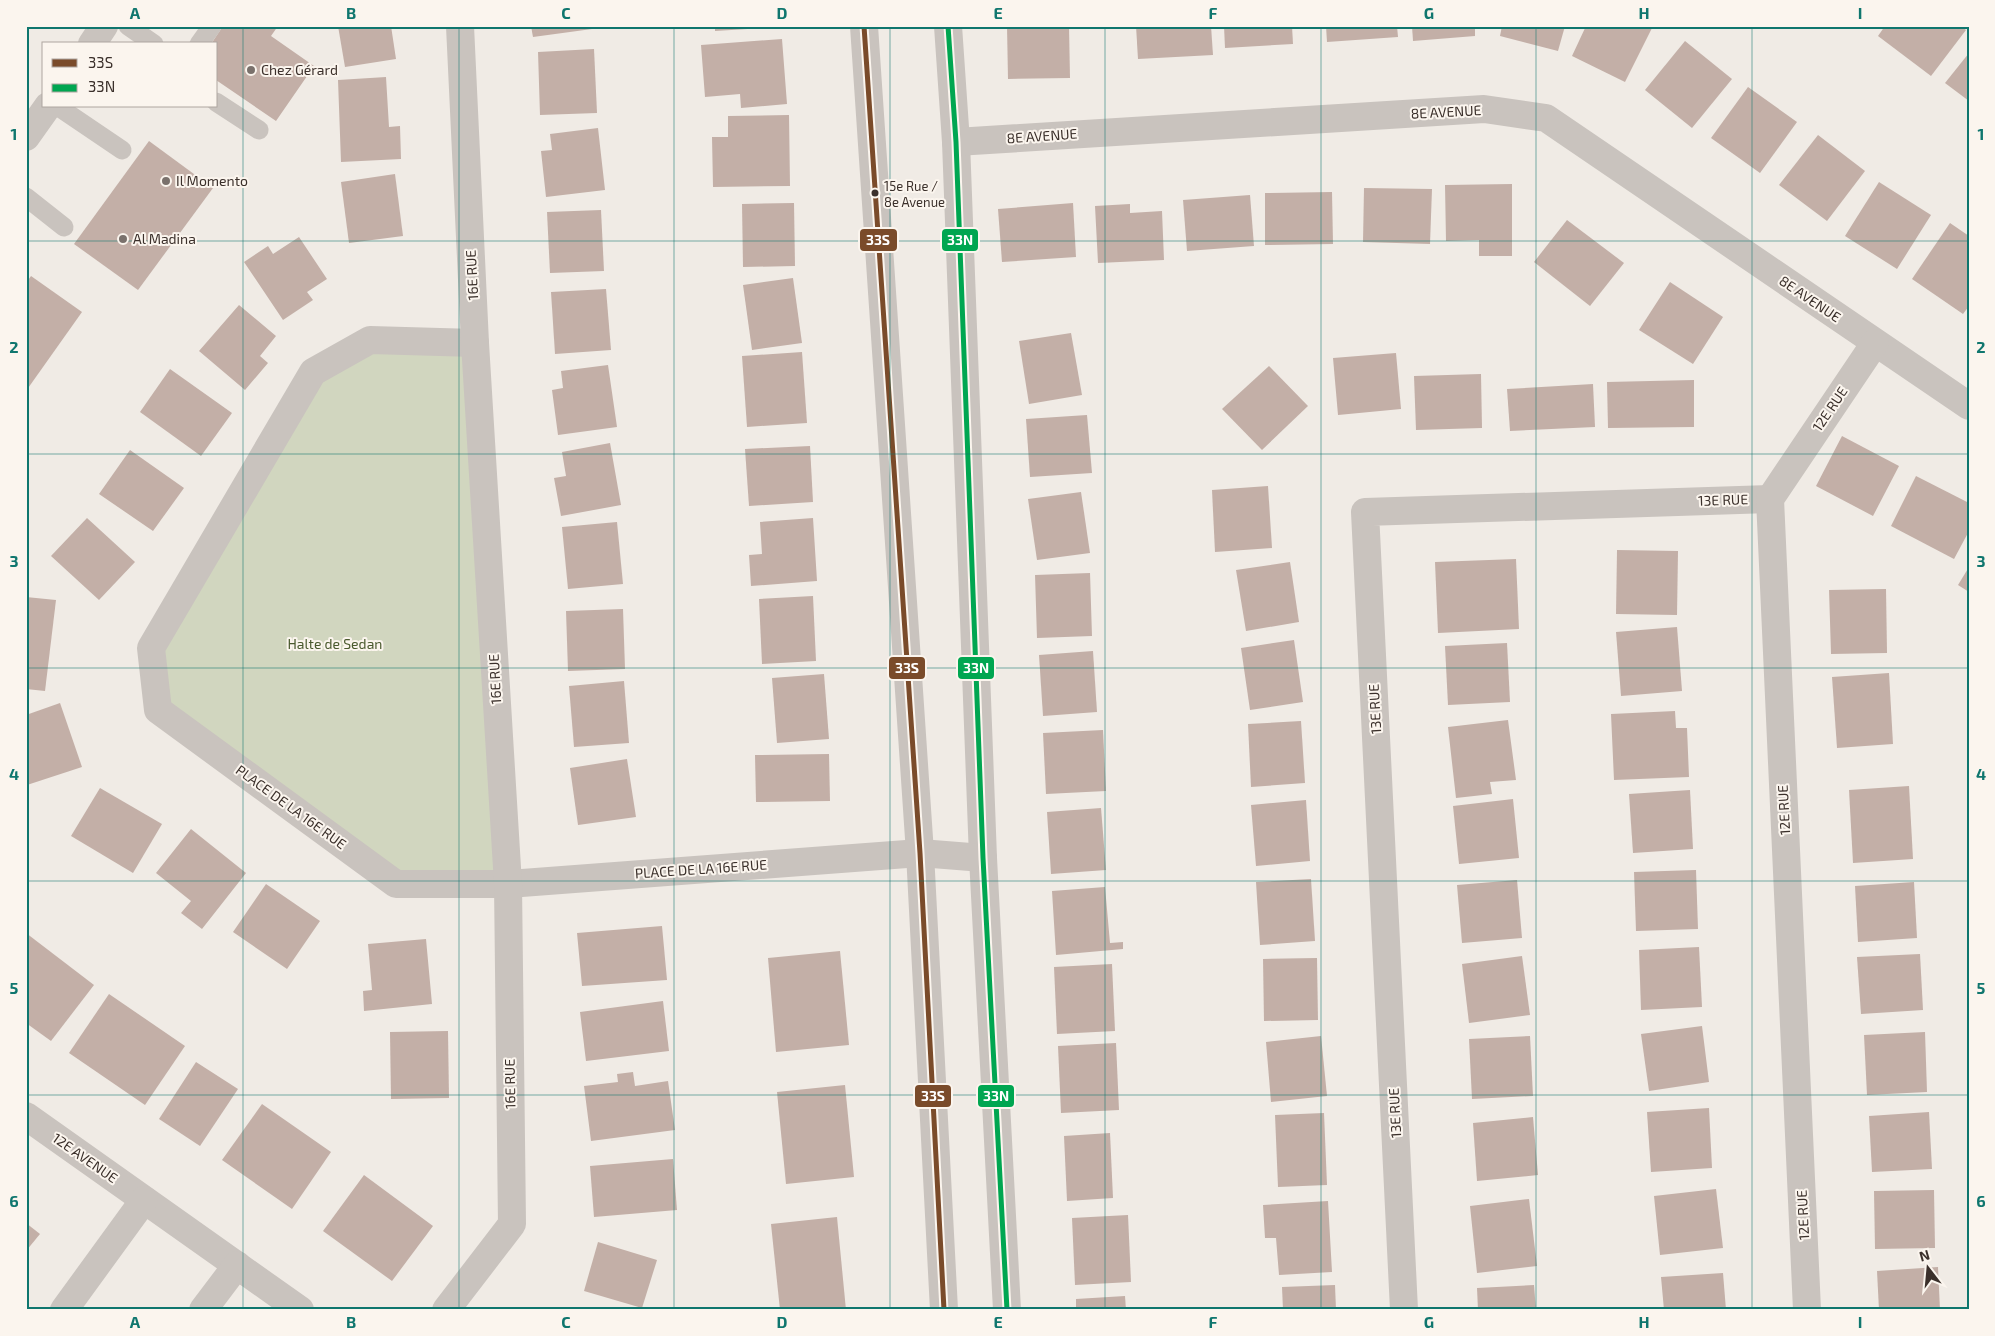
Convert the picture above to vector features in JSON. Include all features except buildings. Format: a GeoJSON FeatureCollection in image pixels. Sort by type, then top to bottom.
{"type":"FeatureCollection","features":[{"type":"Feature","properties":{"kind":"street"},"geometry":{"type":"LineString","coordinates":[[93,42],[104,26]]}},
{"type":"Feature","properties":{"kind":"street","name":"16E RUE"},"geometry":{"type":"LineString","coordinates":[[446,1310],[512,1224],[508,884],[475,343],[460,26]]}},
{"type":"Feature","properties":{"kind":"street"},"geometry":{"type":"LineString","coordinates":[[864,26],[920,853],[944,1310]]}},
{"type":"Feature","properties":{"kind":"street"},"geometry":{"type":"LineString","coordinates":[[948,26],[956,142],[983,858],[1007,1310]]}},
{"type":"Feature","properties":{"kind":"street"},"geometry":{"type":"LineString","coordinates":[[26,137],[47,108]]}},
{"type":"Feature","properties":{"kind":"street","name":"8E AVENUE"},"geometry":{"type":"LineString","coordinates":[[956,142],[1484,109],[1546,118],[1969,406]]}},
{"type":"Feature","properties":{"kind":"street","name":"PLACE DE LA 16E RUE"},"geometry":{"type":"LineString","coordinates":[[475,343],[370,340],[313,372],[151,648],[158,710],[396,884],[508,884],[920,853],[983,858]]}},
{"type":"Feature","properties":{"kind":"street","name":"12E RUE"},"geometry":{"type":"LineString","coordinates":[[1807,1310],[1770,499],[1875,343]]}},
{"type":"Feature","properties":{"kind":"street","name":"13E RUE"},"geometry":{"type":"LineString","coordinates":[[1404,1310],[1365,512],[1770,499]]}},
{"type":"Feature","properties":{"kind":"street","name":"12E AVENUE"},"geometry":{"type":"LineString","coordinates":[[26,1116],[300,1310]]}},
{"type":"Feature","properties":{"kind":"street"},"geometry":{"type":"LineString","coordinates":[[64,1310],[144,1200]]}},
{"type":"Feature","properties":{"kind":"street"},"geometry":{"type":"LineString","coordinates":[[203,1310],[237,1265]]}},
{"type":"Feature","properties":{"kind":"lane"},"geometry":{"type":"LineString","coordinates":[[128,26],[151,42]]}},
{"type":"Feature","properties":{"kind":"lane"},"geometry":{"type":"LineString","coordinates":[[200,42],[212,26]]}},
{"type":"Feature","properties":{"kind":"lane"},"geometry":{"type":"LineString","coordinates":[[218,103],[259,130]]}},
{"type":"Feature","properties":{"kind":"lane"},"geometry":{"type":"LineString","coordinates":[[60,108],[122,150]]}},
{"type":"Feature","properties":{"kind":"lane"},"geometry":{"type":"LineString","coordinates":[[26,197],[64,227]]}},
{"type":"Feature","properties":{"kind":"green space","name":"Halte de Sedan"},"geometry":{"type":"Polygon","coordinates":[[[370,340],[475,343],[508,884],[396,884],[158,710],[151,648],[313,372],[370,340]]]}},
{"type":"Feature","properties":{"kind":"transit line","name":"33S"},"geometry":{"type":"LineString","coordinates":[[864,26],[920,853],[944,1310]]}},
{"type":"Feature","properties":{"kind":"transit line","name":"33N"},"geometry":{"type":"LineString","coordinates":[[948,26],[956,142],[983,858],[1007,1310]]}},
{"type":"Feature","properties":{"kind":"place","name":"Chez Gérard"},"geometry":{"type":"Point","coordinates":[251,70]}},
{"type":"Feature","properties":{"kind":"place","name":"Il Momento"},"geometry":{"type":"Point","coordinates":[166,181]}},
{"type":"Feature","properties":{"kind":"place","name":"15e Rue / 8e Avenue"},"geometry":{"type":"Point","coordinates":[875,193]}},
{"type":"Feature","properties":{"kind":"place","name":"Al Madina"},"geometry":{"type":"Point","coordinates":[123,239]}}]}
